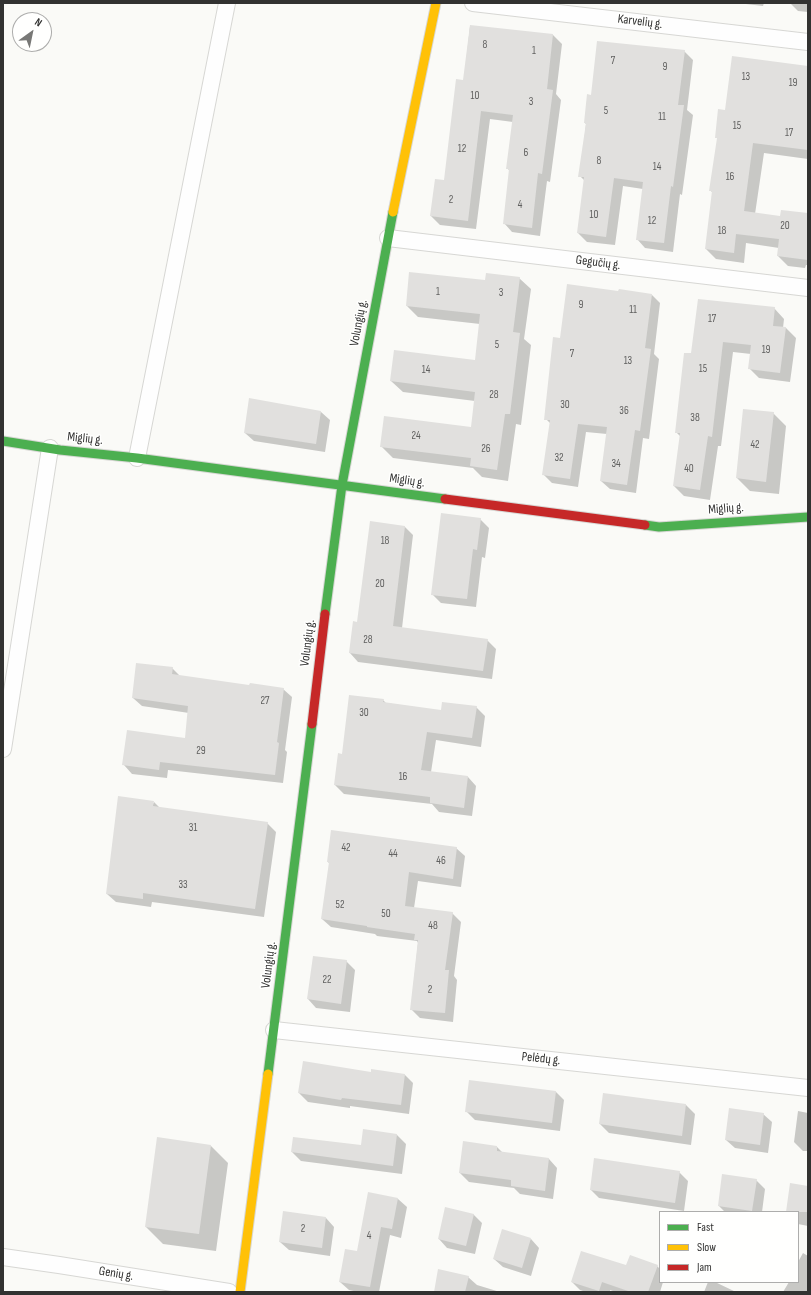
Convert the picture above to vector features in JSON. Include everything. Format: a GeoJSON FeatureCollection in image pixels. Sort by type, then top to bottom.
{"type":"FeatureCollection","features":[{"type":"Feature","properties":{"kind":"street"},"geometry":{"type":"LineString","coordinates":[[137,458],[227,3]]}},
{"type":"Feature","properties":{"kind":"street","name":"Volungių g."},"geometry":{"type":"LineString","coordinates":[[240,1292],[342,486],[388,238],[436,3]]}},
{"type":"Feature","properties":{"kind":"street","name":"Karvelių g."},"geometry":{"type":"LineString","coordinates":[[473,3],[808,42]]}},
{"type":"Feature","properties":{"kind":"street","name":"Gegučių g."},"geometry":{"type":"LineString","coordinates":[[388,238],[808,288]]}},
{"type":"Feature","properties":{"kind":"street","name":"Miglių g."},"geometry":{"type":"LineString","coordinates":[[3,441],[659,527],[808,517]]}},
{"type":"Feature","properties":{"kind":"street"},"geometry":{"type":"LineString","coordinates":[[3,749],[50,448]]}},
{"type":"Feature","properties":{"kind":"street","name":"Pelėdų g."},"geometry":{"type":"LineString","coordinates":[[274,1030],[808,1088]]}},
{"type":"Feature","properties":{"kind":"street","name":"Genių g."},"geometry":{"type":"LineString","coordinates":[[3,1257],[58,1264],[229,1292]]}},
{"type":"Feature","properties":{"kind":"building"},"geometry":{"type":"Polygon","coordinates":[[[470,25],[553,34],[547,89],[553,90],[542,174],[538,173],[532,228],[503,224],[509,169],[506,169],[513,115],[481,111],[468,221],[430,216],[435,179],[444,180],[456,79],[463,80],[470,25]]]}},
{"type":"Feature","properties":{"kind":"building"},"geometry":{"type":"Polygon","coordinates":[[[597,41],[685,50],[678,105],[684,105],[673,187],[671,186],[664,243],[636,240],[643,182],[614,178],[606,237],[577,233],[584,177],[578,177],[586,123],[584,123],[587,94],[591,95],[597,41]]]}},
{"type":"Feature","properties":{"kind":"building"},"geometry":{"type":"Polygon","coordinates":[[[732,56],[808,66],[808,150],[753,143],[744,211],[780,216],[781,210],[808,213],[808,260],[777,256],[779,239],[736,234],[734,253],[705,249],[712,191],[709,191],[717,138],[715,138],[718,109],[725,110],[732,56]]]}},
{"type":"Feature","properties":{"kind":"building"},"geometry":{"type":"Polygon","coordinates":[[[409,272],[485,280],[486,273],[520,277],[513,332],[520,333],[510,414],[505,414],[497,470],[470,466],[471,458],[380,447],[384,416],[471,427],[475,392],[390,381],[394,350],[475,360],[480,314],[406,306],[409,272]]]}},
{"type":"Feature","properties":{"kind":"building"},"geometry":{"type":"Polygon","coordinates":[[[567,284],[652,294],[645,348],[651,349],[640,431],[635,430],[627,485],[600,481],[607,427],[578,424],[570,479],[542,475],[550,420],[544,420],[553,337],[560,338],[567,284]]]}},
{"type":"Feature","properties":{"kind":"building"},"geometry":{"type":"Polygon","coordinates":[[[698,299],[775,307],[773,326],[786,327],[780,373],[748,369],[751,345],[723,342],[712,437],[708,436],[700,490],[673,486],[680,433],[675,433],[684,353],[691,353],[698,299]]]}},
{"type":"Feature","properties":{"kind":"building"},"geometry":{"type":"Polygon","coordinates":[[[249,398],[321,411],[316,444],[244,433],[249,398]]]}},
{"type":"Feature","properties":{"kind":"building"},"geometry":{"type":"Polygon","coordinates":[[[743,409],[774,412],[766,482],[736,478],[743,409]]]}},
{"type":"Feature","properties":{"kind":"building"},"geometry":{"type":"Polygon","coordinates":[[[441,513],[481,518],[477,550],[473,549],[467,599],[431,595],[441,513]]]}},
{"type":"Feature","properties":{"kind":"building"},"geometry":{"type":"Polygon","coordinates":[[[370,521],[405,526],[393,626],[488,639],[483,671],[349,653],[353,621],[357,622],[370,521]]]}},
{"type":"Feature","properties":{"kind":"building"},"geometry":{"type":"Polygon","coordinates":[[[136,663],[173,667],[172,674],[249,685],[250,683],[284,688],[277,742],[279,743],[275,775],[160,762],[159,770],[122,765],[127,730],[185,738],[188,706],[132,698],[136,663]]]}},
{"type":"Feature","properties":{"kind":"building"},"geometry":{"type":"Polygon","coordinates":[[[349,695],[384,699],[383,702],[441,710],[442,702],[477,706],[472,738],[427,732],[421,770],[468,776],[464,808],[430,803],[430,797],[334,785],[338,753],[342,754],[349,695]]]}},
{"type":"Feature","properties":{"kind":"building"},"geometry":{"type":"Polygon","coordinates":[[[118,796],[154,801],[153,806],[268,822],[255,909],[143,893],[143,899],[106,894],[118,796]]]}},
{"type":"Feature","properties":{"kind":"building"},"geometry":{"type":"Polygon","coordinates":[[[331,830],[457,847],[453,879],[409,872],[405,906],[453,912],[445,970],[449,970],[445,1013],[410,1010],[418,940],[414,940],[415,934],[321,919],[329,862],[327,862],[331,830]]]}},
{"type":"Feature","properties":{"kind":"building"},"geometry":{"type":"Polygon","coordinates":[[[313,956],[347,960],[341,1004],[307,999],[313,956]]]}},
{"type":"Feature","properties":{"kind":"building"},"geometry":{"type":"Polygon","coordinates":[[[303,1061],[371,1072],[371,1069],[405,1074],[401,1105],[342,1098],[341,1100],[298,1093],[303,1061]]]}},
{"type":"Feature","properties":{"kind":"building"},"geometry":{"type":"Polygon","coordinates":[[[469,1080],[556,1091],[552,1123],[465,1112],[469,1080]]]}},
{"type":"Feature","properties":{"kind":"building"},"geometry":{"type":"Polygon","coordinates":[[[603,1093],[686,1104],[682,1136],[599,1124],[603,1093]]]}},
{"type":"Feature","properties":{"kind":"building"},"geometry":{"type":"Polygon","coordinates":[[[729,1108],[764,1113],[760,1145],[725,1140],[729,1108]]]}},
{"type":"Feature","properties":{"kind":"building"},"geometry":{"type":"Polygon","coordinates":[[[363,1129],[397,1134],[393,1166],[291,1152],[293,1137],[361,1145],[363,1129]]]}},
{"type":"Feature","properties":{"kind":"building"},"geometry":{"type":"Polygon","coordinates":[[[157,1137],[211,1145],[199,1234],[145,1227],[157,1137]]]}},
{"type":"Feature","properties":{"kind":"building"},"geometry":{"type":"Polygon","coordinates":[[[463,1141],[497,1146],[497,1151],[549,1158],[545,1191],[511,1186],[511,1180],[459,1173],[463,1141]]]}},
{"type":"Feature","properties":{"kind":"building"},"geometry":{"type":"Polygon","coordinates":[[[594,1158],[680,1171],[675,1203],[590,1190],[594,1158]]]}},
{"type":"Feature","properties":{"kind":"building"},"geometry":{"type":"Polygon","coordinates":[[[722,1174],[757,1179],[752,1211],[718,1206],[722,1174]]]}},
{"type":"Feature","properties":{"kind":"building"},"geometry":{"type":"Polygon","coordinates":[[[790,1183],[808,1186],[808,1212],[786,1211],[790,1183]]]}},
{"type":"Feature","properties":{"kind":"building"},"geometry":{"type":"Polygon","coordinates":[[[368,1192],[398,1198],[392,1229],[381,1227],[370,1287],[339,1282],[345,1249],[357,1251],[368,1192]]]}},
{"type":"Feature","properties":{"kind":"building"},"geometry":{"type":"Polygon","coordinates":[[[445,1207],[474,1214],[466,1246],[438,1239],[445,1207]]]}},
{"type":"Feature","properties":{"kind":"building"},"geometry":{"type":"Polygon","coordinates":[[[283,1211],[326,1217],[322,1248],[279,1242],[283,1211]]]}},
{"type":"Feature","properties":{"kind":"building"},"geometry":{"type":"Polygon","coordinates":[[[502,1229],[531,1238],[522,1268],[493,1259],[502,1229]]]}},
{"type":"Feature","properties":{"kind":"building"},"geometry":{"type":"Polygon","coordinates":[[[581,1251],[626,1265],[630,1255],[658,1265],[648,1292],[631,1292],[602,1282],[599,1291],[571,1282],[581,1251]]]}},
{"type":"Feature","properties":{"kind":"building"},"geometry":{"type":"Polygon","coordinates":[[[438,1269],[469,1276],[465,1292],[434,1292],[438,1269]]]}},
{"type":"Feature","properties":{"kind":"traffic: fast"},"geometry":{"type":"LineString","coordinates":[[325,614],[342,485],[393,212]]}},
{"type":"Feature","properties":{"kind":"traffic: fast"},"geometry":{"type":"LineString","coordinates":[[3,441],[60,450],[137,458],[445,499]]}},
{"type":"Feature","properties":{"kind":"traffic: fast"},"geometry":{"type":"LineString","coordinates":[[645,525],[659,527],[808,517]]}},
{"type":"Feature","properties":{"kind":"traffic: fast"},"geometry":{"type":"LineString","coordinates":[[268,1074],[312,724]]}},
{"type":"Feature","properties":{"kind":"traffic: slow"},"geometry":{"type":"LineString","coordinates":[[393,212],[436,3]]}},
{"type":"Feature","properties":{"kind":"traffic: slow"},"geometry":{"type":"LineString","coordinates":[[240,1292],[268,1074]]}},
{"type":"Feature","properties":{"kind":"traffic: jam"},"geometry":{"type":"LineString","coordinates":[[445,499],[645,525]]}},
{"type":"Feature","properties":{"kind":"traffic: jam"},"geometry":{"type":"LineString","coordinates":[[312,724],[325,614]]}}]}
